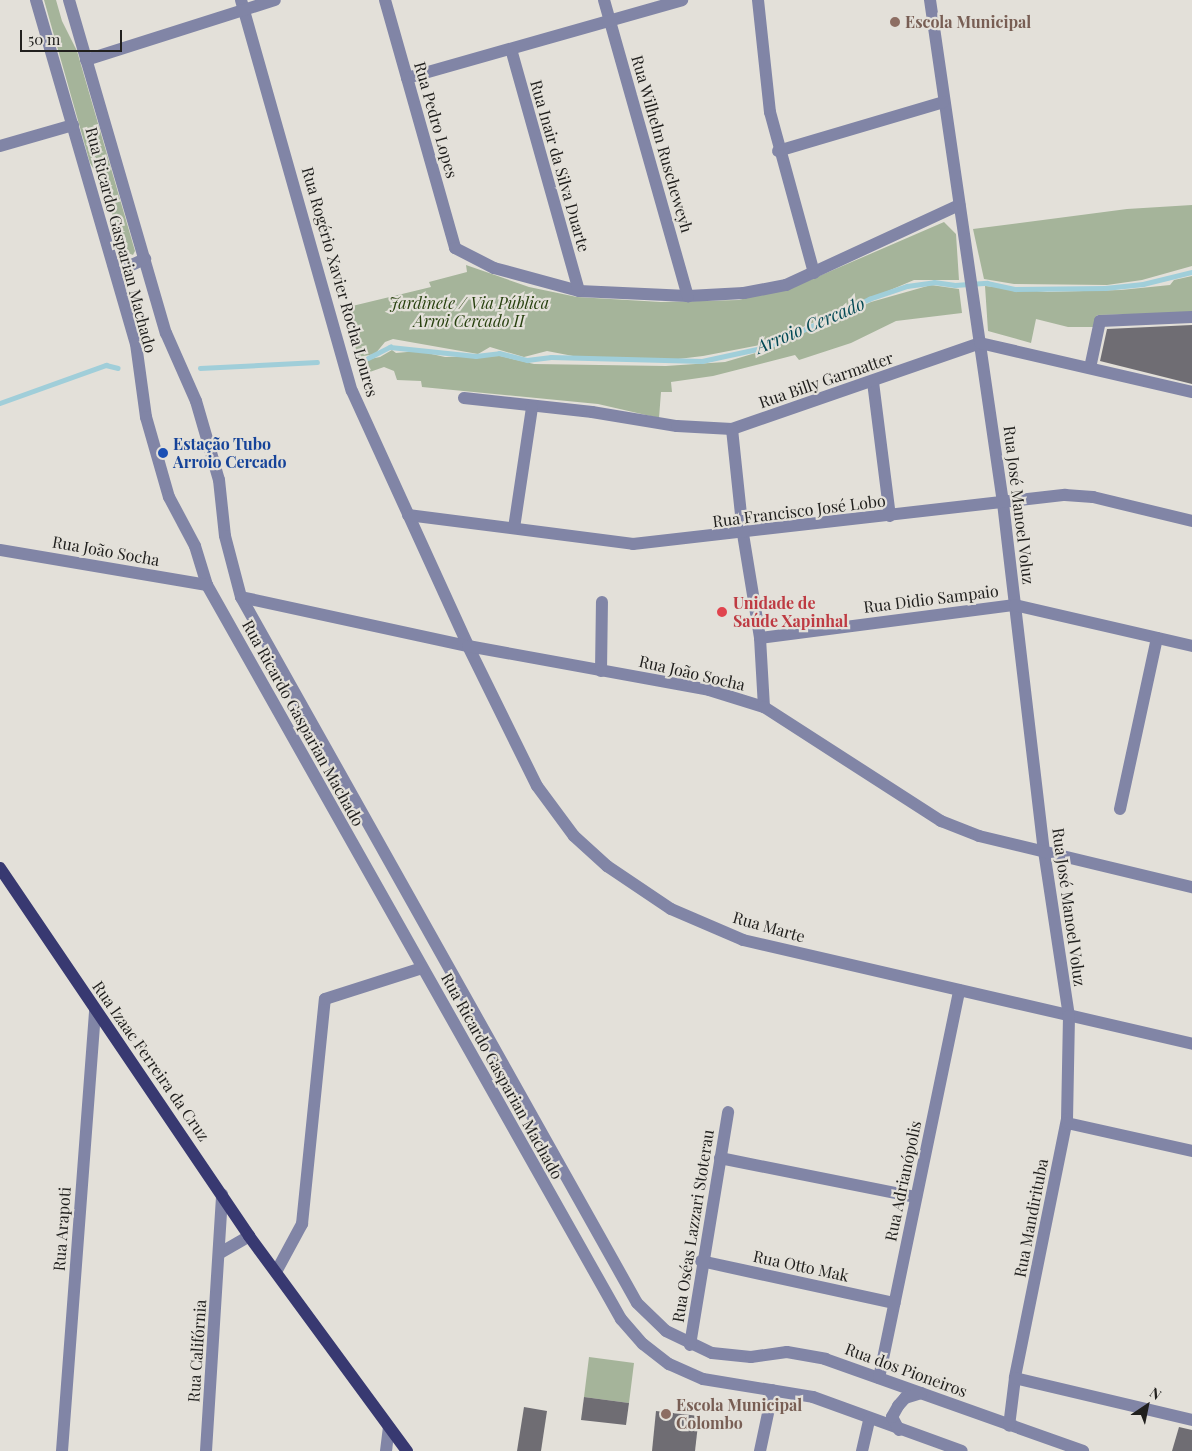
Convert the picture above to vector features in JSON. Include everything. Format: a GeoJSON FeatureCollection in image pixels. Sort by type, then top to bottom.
{"type":"FeatureCollection","features":[{"type":"Feature","properties":{"kind":"main road","name":"Rua Izaac Ferreira da Cruz"},"geometry":{"type":"LineString","coordinates":[[0,868],[249,1236],[407,1451]]}},
{"type":"Feature","properties":{"kind":"street","name":"Rua Ricardo Gasparian Machado"},"geometry":{"type":"LineString","coordinates":[[36,0],[136,344],[146,417],[169,497],[195,546],[207,585],[621,1319],[643,1344],[669,1364],[703,1379],[773,1390]]}},
{"type":"Feature","properties":{"kind":"street","name":"Rua Ricardo Gasparian Machado"},"geometry":{"type":"LineString","coordinates":[[69,0],[166,333],[196,402],[219,480],[225,536],[241,597],[637,1303],[666,1331],[690,1345],[712,1354]]}},
{"type":"Feature","properties":{"kind":"street"},"geometry":{"type":"LineString","coordinates":[[86,60],[242,5],[275,0]]}},
{"type":"Feature","properties":{"kind":"street","name":"Rua Pedro Lopes"},"geometry":{"type":"LineString","coordinates":[[385,0],[455,248],[494,268],[578,291]]}},
{"type":"Feature","properties":{"kind":"street","name":"Rua Wilhelm Ruscheweyh"},"geometry":{"type":"LineString","coordinates":[[604,0],[688,296]]}},
{"type":"Feature","properties":{"kind":"street"},"geometry":{"type":"LineString","coordinates":[[407,78],[682,0]]}},
{"type":"Feature","properties":{"kind":"street"},"geometry":{"type":"LineString","coordinates":[[758,0],[770,112],[778,151],[814,273]]}},
{"type":"Feature","properties":{"kind":"street","name":"Rua José Manoel Voluz"},"geometry":{"type":"LineString","coordinates":[[930,0],[943,102],[976,308],[1003,503],[1044,852],[1069,1016]]}},
{"type":"Feature","properties":{"kind":"street","name":"Rua Rogério Xavier Rocha Loures"},"geometry":{"type":"LineString","coordinates":[[242,5],[352,391],[468,646]]}},
{"type":"Feature","properties":{"kind":"street","name":"Rua Inair da Silva Duarte"},"geometry":{"type":"LineString","coordinates":[[511,49],[578,291]]}},
{"type":"Feature","properties":{"kind":"street"},"geometry":{"type":"LineString","coordinates":[[778,151],[943,102]]}},
{"type":"Feature","properties":{"kind":"street"},"geometry":{"type":"LineString","coordinates":[[0,146],[73,125]]}},
{"type":"Feature","properties":{"kind":"street"},"geometry":{"type":"LineString","coordinates":[[578,291],[688,296],[744,293],[786,285],[959,205]]}},
{"type":"Feature","properties":{"kind":"street"},"geometry":{"type":"LineString","coordinates":[[113,264],[127,267],[145,259]]}},
{"type":"Feature","properties":{"kind":"street"},"geometry":{"type":"LineString","coordinates":[[1090,368],[1100,321],[1192,316]]}},
{"type":"Feature","properties":{"kind":"street"},"geometry":{"type":"LineString","coordinates":[[980,343],[1192,392]]}},
{"type":"Feature","properties":{"kind":"street","name":"Rua Billy Garmatter"},"geometry":{"type":"LineString","coordinates":[[464,398],[532,407],[592,412],[677,426],[732,429],[873,382],[980,343]]}},
{"type":"Feature","properties":{"kind":"street"},"geometry":{"type":"LineString","coordinates":[[873,382],[890,516]]}},
{"type":"Feature","properties":{"kind":"street"},"geometry":{"type":"LineString","coordinates":[[514,528],[532,407]]}},
{"type":"Feature","properties":{"kind":"street"},"geometry":{"type":"LineString","coordinates":[[732,429],[743,534],[760,638],[764,707]]}},
{"type":"Feature","properties":{"kind":"street","name":"Rua Francisco José Lobo"},"geometry":{"type":"LineString","coordinates":[[408,515],[633,544],[743,534],[1065,495],[1093,497],[1192,521]]}},
{"type":"Feature","properties":{"kind":"street","name":"Rua João Socha"},"geometry":{"type":"LineString","coordinates":[[0,550],[207,585]]}},
{"type":"Feature","properties":{"kind":"street","name":"Rua João Socha"},"geometry":{"type":"LineString","coordinates":[[241,597],[468,646],[709,690],[764,707],[941,821],[979,836],[1192,887]]}},
{"type":"Feature","properties":{"kind":"street"},"geometry":{"type":"LineString","coordinates":[[602,602],[602,671]]}},
{"type":"Feature","properties":{"kind":"street","name":"Rua Didio Sampaio"},"geometry":{"type":"LineString","coordinates":[[760,638],[1015,604],[1192,646]]}},
{"type":"Feature","properties":{"kind":"street"},"geometry":{"type":"LineString","coordinates":[[1120,809],[1157,638]]}},
{"type":"Feature","properties":{"kind":"street","name":"Rua Marte"},"geometry":{"type":"LineString","coordinates":[[468,646],[537,786],[574,836],[607,866],[671,909],[744,940],[1192,1044]]}},
{"type":"Feature","properties":{"kind":"street"},"geometry":{"type":"LineString","coordinates":[[276,1272],[302,1224],[326,999],[422,968]]}},
{"type":"Feature","properties":{"kind":"street","name":"Rua Adrianópolis"},"geometry":{"type":"LineString","coordinates":[[879,1378],[959,990]]}},
{"type":"Feature","properties":{"kind":"street","name":"Rua Arapoti"},"geometry":{"type":"LineString","coordinates":[[62,1451],[95,1010]]}},
{"type":"Feature","properties":{"kind":"street","name":"Rua Mandirituba"},"geometry":{"type":"LineString","coordinates":[[1009,1426],[1015,1378],[1067,1123],[1069,1016]]}},
{"type":"Feature","properties":{"kind":"street","name":"Rua Oséas Lazzari Stoterau"},"geometry":{"type":"LineString","coordinates":[[690,1345],[701,1261],[728,1112]]}},
{"type":"Feature","properties":{"kind":"street"},"geometry":{"type":"LineString","coordinates":[[1067,1123],[1192,1151]]}},
{"type":"Feature","properties":{"kind":"street"},"geometry":{"type":"LineString","coordinates":[[720,1158],[916,1198]]}},
{"type":"Feature","properties":{"kind":"street","name":"Rua Califórnia"},"geometry":{"type":"LineString","coordinates":[[206,1451],[220,1253],[222,1194]]}},
{"type":"Feature","properties":{"kind":"street"},"geometry":{"type":"LineString","coordinates":[[220,1253],[249,1236]]}},
{"type":"Feature","properties":{"kind":"street","name":"Rua Otto Mak"},"geometry":{"type":"LineString","coordinates":[[701,1261],[894,1303]]}},
{"type":"Feature","properties":{"kind":"street","name":"Rua dos Pioneiros"},"geometry":{"type":"LineString","coordinates":[[712,1354],[751,1357],[787,1352],[825,1359],[1083,1451]]}},
{"type":"Feature","properties":{"kind":"street"},"geometry":{"type":"LineString","coordinates":[[1015,1378],[1192,1420]]}},
{"type":"Feature","properties":{"kind":"street"},"geometry":{"type":"LineString","coordinates":[[760,1451],[773,1390],[814,1397],[869,1420],[962,1451]]}},
{"type":"Feature","properties":{"kind":"street"},"geometry":{"type":"LineString","coordinates":[[899,1430],[892,1417],[898,1406],[905,1398],[921,1393]]}},
{"type":"Feature","properties":{"kind":"street"},"geometry":{"type":"LineString","coordinates":[[862,1451],[869,1420]]}},
{"type":"Feature","properties":{"kind":"street"},"geometry":{"type":"LineString","coordinates":[[386,1451],[389,1427]]}},
{"type":"Feature","properties":{"kind":"green space"},"geometry":{"type":"Polygon","coordinates":[[[44,0],[56,0],[62,21],[77,51],[135,251],[133,255],[123,251],[104,186],[90,163],[44,0]]]}},
{"type":"Feature","properties":{"kind":"green space"},"geometry":{"type":"Polygon","coordinates":[[[1192,205],[1192,266],[1142,280],[1107,285],[1014,284],[984,279],[973,229],[1127,209],[1192,205]]]}},
{"type":"Feature","properties":{"kind":"green space","name":"Jardinete / Via Pública Arroi Cercado II"},"geometry":{"type":"Polygon","coordinates":[[[944,222],[956,234],[959,280],[914,280],[760,345],[703,356],[670,360],[573,356],[547,351],[524,357],[490,347],[478,354],[393,339],[385,342],[375,354],[358,357],[344,308],[431,287],[429,282],[467,272],[466,265],[529,287],[577,297],[661,302],[739,300],[810,280],[944,222]]]}},
{"type":"Feature","properties":{"kind":"green space"},"geometry":{"type":"Polygon","coordinates":[[[1192,276],[1192,313],[1097,315],[1095,327],[1068,327],[1036,319],[1031,343],[988,331],[985,286],[1047,292],[1121,290],[1170,285],[1174,280],[1192,276]]]}},
{"type":"Feature","properties":{"kind":"green space"},"geometry":{"type":"Polygon","coordinates":[[[931,285],[959,289],[962,313],[896,321],[851,343],[799,360],[795,355],[713,376],[671,382],[672,392],[661,392],[659,418],[598,404],[422,387],[421,381],[397,380],[394,371],[384,367],[364,374],[360,361],[380,357],[392,350],[396,353],[418,351],[445,357],[500,356],[534,364],[666,366],[725,362],[766,350],[871,302],[931,285]]]}},
{"type":"Feature","properties":{"kind":"green space"},"geometry":{"type":"Polygon","coordinates":[[[589,1357],[634,1363],[629,1403],[584,1397],[589,1357]]]}},
{"type":"Feature","properties":{"kind":"building"},"geometry":{"type":"Polygon","coordinates":[[[1192,325],[1192,384],[1100,361],[1107,329],[1192,325]]]}},
{"type":"Feature","properties":{"kind":"building"},"geometry":{"type":"Polygon","coordinates":[[[584,1397],[629,1403],[626,1425],[581,1420],[584,1397]]]}},
{"type":"Feature","properties":{"kind":"building"},"geometry":{"type":"Polygon","coordinates":[[[524,1407],[547,1411],[541,1451],[517,1451],[524,1407]]]}},
{"type":"Feature","properties":{"kind":"building"},"geometry":{"type":"Polygon","coordinates":[[[656,1411],[699,1416],[695,1451],[652,1451],[656,1411]]]}},
{"type":"Feature","properties":{"kind":"building"},"geometry":{"type":"Polygon","coordinates":[[[1179,1427],[1192,1430],[1192,1451],[1172,1451],[1179,1427]]]}},
{"type":"Feature","properties":{"kind":"waterway","name":"Arroio Cercado"},"geometry":{"type":"LineString","coordinates":[[368,358],[390,347],[476,356],[499,353],[527,360],[551,357],[702,361],[767,347],[869,299],[907,286],[934,282],[955,285],[987,283],[1015,289],[1105,288],[1143,284],[1192,272]]}},
{"type":"Feature","properties":{"kind":"waterway","name":"Arroio Cercado"},"geometry":{"type":"LineString","coordinates":[[200,368],[317,362]]}},
{"type":"Feature","properties":{"kind":"waterway","name":"Arroio Cercado"},"geometry":{"type":"LineString","coordinates":[[0,403],[106,365],[118,368]]}},
{"type":"Feature","properties":{"kind":"place","name":"Escola Municipal"},"geometry":{"type":"Point","coordinates":[895,22]}},
{"type":"Feature","properties":{"kind":"place","name":"Estação Tubo Arroio Cercado"},"geometry":{"type":"Point","coordinates":[163,453]}},
{"type":"Feature","properties":{"kind":"place","name":"Unidade de Saúde Xapinhal"},"geometry":{"type":"Point","coordinates":[722,612]}},
{"type":"Feature","properties":{"kind":"place","name":"Escola Municipal Colombo"},"geometry":{"type":"Point","coordinates":[666,1414]}}]}
